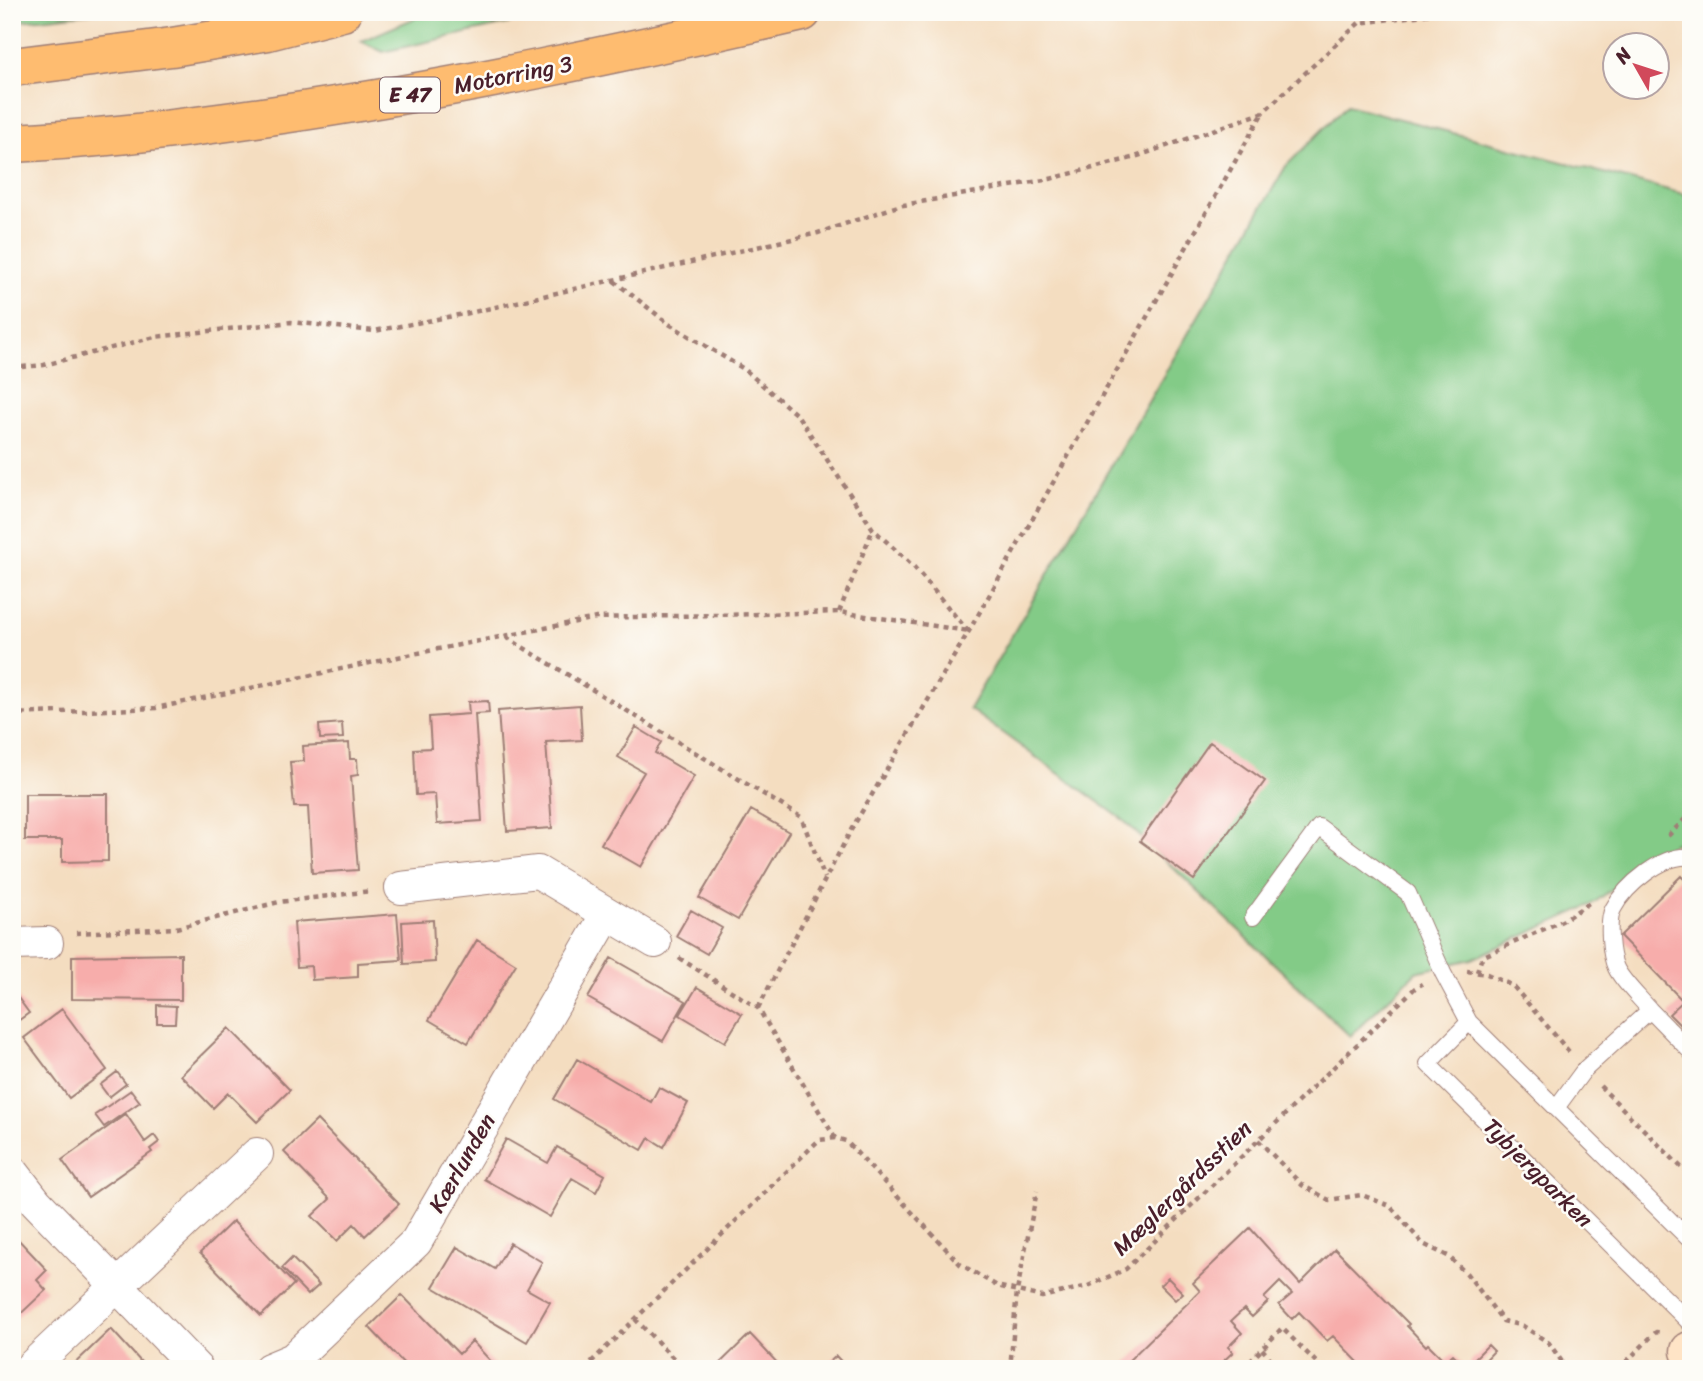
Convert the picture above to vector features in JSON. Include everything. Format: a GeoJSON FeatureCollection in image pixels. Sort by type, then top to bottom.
{"type":"FeatureCollection","features":[{"type":"Feature","properties":{"kind":"highway"},"geometry":{"type":"LineString","coordinates":[[12,67],[227,38],[268,31],[342,12]]}},
{"type":"Feature","properties":{"kind":"highway","name":"Motorring 3"},"geometry":{"type":"LineString","coordinates":[[12,143],[174,130],[388,99],[601,58],[802,12]]}},
{"type":"Feature","properties":{"kind":"street"},"geometry":{"type":"LineString","coordinates":[[401,888],[538,872],[655,942]]}},
{"type":"Feature","properties":{"kind":"street","name":"Kærlunden"},"geometry":{"type":"LineString","coordinates":[[269,1369],[293,1359],[416,1242],[607,914]]}},
{"type":"Feature","properties":{"kind":"street"},"geometry":{"type":"LineString","coordinates":[[12,944],[47,943]]}},
{"type":"Feature","properties":{"kind":"street"},"geometry":{"type":"LineString","coordinates":[[29,1369],[257,1154]]}},
{"type":"Feature","properties":{"kind":"street"},"geometry":{"type":"LineString","coordinates":[[12,1171],[36,1202],[197,1369]]}},
{"type":"Feature","properties":{"kind":"street"},"geometry":{"type":"LineString","coordinates":[[1672,1369],[1689,1339]]}},
{"type":"Feature","properties":{"kind":"lane"},"geometry":{"type":"LineString","coordinates":[[1253,917],[1319,827],[1408,893],[1443,974],[1469,1022],[1691,1241]]}},
{"type":"Feature","properties":{"kind":"lane"},"geometry":{"type":"LineString","coordinates":[[1691,857],[1684,856],[1658,864],[1639,878],[1612,911],[1610,940],[1615,968],[1650,1010],[1691,1052]]}},
{"type":"Feature","properties":{"kind":"lane"},"geometry":{"type":"LineString","coordinates":[[1556,1108],[1584,1070],[1650,1010]]}},
{"type":"Feature","properties":{"kind":"lane","name":"Tybjergparken"},"geometry":{"type":"LineString","coordinates":[[1469,1022],[1428,1064],[1689,1339]]}},
{"type":"Feature","properties":{"kind":"path"},"geometry":{"type":"LineString","coordinates":[[758,1009],[851,830],[969,631],[1262,113],[1359,23],[1448,12]]}},
{"type":"Feature","properties":{"kind":"path"},"geometry":{"type":"LineString","coordinates":[[12,368],[44,365],[155,337],[291,322],[374,331],[469,313],[818,233],[898,206],[1051,179],[1109,164],[1262,113]]}},
{"type":"Feature","properties":{"kind":"path"},"geometry":{"type":"LineString","coordinates":[[614,281],[669,324],[744,369],[798,416],[873,529],[914,567],[969,631]]}},
{"type":"Feature","properties":{"kind":"path"},"geometry":{"type":"LineString","coordinates":[[839,612],[873,529]]}},
{"type":"Feature","properties":{"kind":"path"},"geometry":{"type":"LineString","coordinates":[[12,714],[156,708],[596,618],[839,612],[969,631]]}},
{"type":"Feature","properties":{"kind":"path"},"geometry":{"type":"LineString","coordinates":[[505,636],[801,817],[825,879]]}},
{"type":"Feature","properties":{"kind":"path"},"geometry":{"type":"LineString","coordinates":[[1663,840],[1691,813]]}},
{"type":"Feature","properties":{"kind":"path"},"geometry":{"type":"LineString","coordinates":[[47,943],[58,934],[176,928],[279,902],[401,888]]}},
{"type":"Feature","properties":{"kind":"path"},"geometry":{"type":"LineString","coordinates":[[1477,972],[1486,955],[1562,921],[1596,899]]}},
{"type":"Feature","properties":{"kind":"path"},"geometry":{"type":"LineString","coordinates":[[584,1369],[820,1140],[835,1138],[758,1009],[655,942]]}},
{"type":"Feature","properties":{"kind":"path","name":"Mæglergårdsstien"},"geometry":{"type":"LineString","coordinates":[[835,1138],[846,1141],[960,1264],[997,1286],[1042,1297],[1088,1286],[1126,1269],[1415,988],[1443,974],[1477,972],[1513,986],[1584,1070],[1691,1177]]}},
{"type":"Feature","properties":{"kind":"path"},"geometry":{"type":"LineString","coordinates":[[1258,1140],[1302,1185],[1329,1200],[1362,1195],[1390,1206],[1423,1244],[1448,1256],[1467,1274],[1503,1321],[1523,1326],[1549,1343],[1567,1369]]}},
{"type":"Feature","properties":{"kind":"path"},"geometry":{"type":"LineString","coordinates":[[1010,1369],[1017,1291],[1037,1191]]}},
{"type":"Feature","properties":{"kind":"path"},"geometry":{"type":"LineString","coordinates":[[635,1319],[684,1369]]}},
{"type":"Feature","properties":{"kind":"path"},"geometry":{"type":"LineString","coordinates":[[1243,1369],[1282,1328],[1323,1369]]}},
{"type":"Feature","properties":{"kind":"path"},"geometry":{"type":"LineString","coordinates":[[1619,1369],[1657,1332],[1689,1339]]}},
{"type":"Feature","properties":{"kind":"path"},"geometry":{"type":"LineString","coordinates":[[1262,1349],[1280,1369]]}},
{"type":"Feature","properties":{"kind":"green space"},"geometry":{"type":"Polygon","coordinates":[[[12,12],[101,12],[12,22],[12,12]]]}},
{"type":"Feature","properties":{"kind":"green space"},"geometry":{"type":"Polygon","coordinates":[[[429,12],[558,12],[383,52],[361,41],[429,12]]]}},
{"type":"Feature","properties":{"kind":"green space"},"geometry":{"type":"Polygon","coordinates":[[[1347,105],[1691,196],[1691,845],[1674,843],[1591,905],[1472,959],[1416,972],[1350,1036],[1122,819],[969,709],[1286,166],[1347,105]]]}},
{"type":"Feature","properties":{"kind":"building"},"geometry":{"type":"Polygon","coordinates":[[[488,701],[489,713],[475,714],[482,821],[437,824],[435,794],[416,795],[414,749],[431,748],[429,717],[469,714],[468,702],[488,701]]]}},
{"type":"Feature","properties":{"kind":"building"},"geometry":{"type":"Polygon","coordinates":[[[580,705],[582,740],[546,742],[552,828],[507,831],[498,711],[580,705]]]}},
{"type":"Feature","properties":{"kind":"building"},"geometry":{"type":"Polygon","coordinates":[[[342,723],[343,738],[320,739],[319,725],[342,723]]]}},
{"type":"Feature","properties":{"kind":"building"},"geometry":{"type":"Polygon","coordinates":[[[636,727],[661,742],[655,753],[694,776],[641,867],[601,844],[644,772],[618,757],[636,727]]]}},
{"type":"Feature","properties":{"kind":"building"},"geometry":{"type":"Polygon","coordinates":[[[1210,742],[1265,781],[1194,880],[1140,841],[1210,742]]]}},
{"type":"Feature","properties":{"kind":"building"},"geometry":{"type":"Polygon","coordinates":[[[349,743],[350,759],[357,759],[358,775],[351,776],[358,870],[312,873],[308,807],[294,807],[290,762],[304,761],[303,746],[349,743]]]}},
{"type":"Feature","properties":{"kind":"building"},"geometry":{"type":"Polygon","coordinates":[[[25,794],[108,794],[108,861],[62,862],[62,840],[25,840],[25,794]]]}},
{"type":"Feature","properties":{"kind":"building"},"geometry":{"type":"Polygon","coordinates":[[[751,810],[789,832],[738,920],[699,898],[751,810]]]}},
{"type":"Feature","properties":{"kind":"building"},"geometry":{"type":"Polygon","coordinates":[[[1681,876],[1691,886],[1691,1036],[1669,1014],[1683,1001],[1620,936],[1681,876]]]}},
{"type":"Feature","properties":{"kind":"building"},"geometry":{"type":"Polygon","coordinates":[[[12,879],[15,879],[16,902],[12,902],[12,879]]]}},
{"type":"Feature","properties":{"kind":"building"},"geometry":{"type":"Polygon","coordinates":[[[691,910],[722,928],[707,954],[676,936],[691,910]]]}},
{"type":"Feature","properties":{"kind":"building"},"geometry":{"type":"Polygon","coordinates":[[[397,914],[401,960],[358,963],[358,977],[312,980],[311,966],[297,967],[294,922],[397,914]]]}},
{"type":"Feature","properties":{"kind":"building"},"geometry":{"type":"Polygon","coordinates":[[[433,920],[435,962],[404,964],[402,922],[433,920]]]}},
{"type":"Feature","properties":{"kind":"building"},"geometry":{"type":"Polygon","coordinates":[[[477,940],[516,964],[468,1043],[429,1020],[477,940]]]}},
{"type":"Feature","properties":{"kind":"building"},"geometry":{"type":"Polygon","coordinates":[[[181,954],[181,1000],[72,999],[72,956],[181,954]]]}},
{"type":"Feature","properties":{"kind":"building"},"geometry":{"type":"Polygon","coordinates":[[[611,958],[686,1001],[663,1041],[588,998],[611,958]]]}},
{"type":"Feature","properties":{"kind":"building"},"geometry":{"type":"Polygon","coordinates":[[[697,987],[742,1014],[725,1042],[680,1015],[697,987]]]}},
{"type":"Feature","properties":{"kind":"building"},"geometry":{"type":"Polygon","coordinates":[[[16,995],[29,1013],[12,1025],[12,998],[16,995]]]}},
{"type":"Feature","properties":{"kind":"building"},"geometry":{"type":"Polygon","coordinates":[[[157,1005],[176,1006],[175,1023],[157,1023],[157,1005]]]}},
{"type":"Feature","properties":{"kind":"building"},"geometry":{"type":"Polygon","coordinates":[[[62,1009],[107,1070],[69,1098],[24,1038],[62,1009]]]}},
{"type":"Feature","properties":{"kind":"building"},"geometry":{"type":"Polygon","coordinates":[[[229,1028],[290,1090],[257,1122],[228,1093],[213,1108],[181,1075],[229,1028]]]}},
{"type":"Feature","properties":{"kind":"building"},"geometry":{"type":"Polygon","coordinates":[[[577,1059],[651,1102],[659,1087],[688,1103],[664,1147],[649,1138],[642,1150],[554,1099],[577,1059]]]}},
{"type":"Feature","properties":{"kind":"building"},"geometry":{"type":"Polygon","coordinates":[[[117,1072],[126,1084],[109,1097],[100,1085],[117,1072]]]}},
{"type":"Feature","properties":{"kind":"building"},"geometry":{"type":"Polygon","coordinates":[[[131,1090],[140,1102],[104,1127],[95,1115],[131,1090]]]}},
{"type":"Feature","properties":{"kind":"building"},"geometry":{"type":"Polygon","coordinates":[[[126,1114],[145,1142],[154,1135],[159,1142],[150,1149],[152,1152],[88,1197],[62,1160],[126,1114]]]}},
{"type":"Feature","properties":{"kind":"building"},"geometry":{"type":"Polygon","coordinates":[[[317,1120],[399,1204],[365,1236],[354,1224],[337,1241],[312,1216],[330,1199],[284,1152],[317,1120]]]}},
{"type":"Feature","properties":{"kind":"building"},"geometry":{"type":"Polygon","coordinates":[[[506,1139],[548,1163],[557,1147],[605,1175],[596,1192],[572,1178],[550,1217],[484,1179],[506,1139]]]}},
{"type":"Feature","properties":{"kind":"building"},"geometry":{"type":"Polygon","coordinates":[[[233,1221],[294,1284],[261,1316],[200,1253],[233,1221]]]}},
{"type":"Feature","properties":{"kind":"building"},"geometry":{"type":"Polygon","coordinates":[[[1250,1228],[1300,1284],[1335,1249],[1409,1324],[1407,1326],[1426,1346],[1428,1344],[1445,1361],[1453,1354],[1466,1367],[1488,1345],[1494,1351],[1477,1369],[1354,1369],[1360,1364],[1333,1336],[1327,1341],[1299,1312],[1292,1319],[1279,1305],[1292,1294],[1280,1282],[1264,1298],[1268,1302],[1252,1317],[1244,1309],[1231,1321],[1242,1333],[1228,1347],[1233,1352],[1215,1369],[1120,1369],[1200,1291],[1193,1283],[1250,1228]]]}},
{"type":"Feature","properties":{"kind":"building"},"geometry":{"type":"Polygon","coordinates":[[[16,1237],[47,1270],[37,1280],[46,1290],[12,1322],[12,1240],[16,1237]]]}},
{"type":"Feature","properties":{"kind":"building"},"geometry":{"type":"Polygon","coordinates":[[[510,1243],[542,1262],[527,1289],[550,1302],[527,1342],[433,1287],[457,1247],[495,1269],[510,1243]]]}},
{"type":"Feature","properties":{"kind":"building"},"geometry":{"type":"Polygon","coordinates":[[[292,1258],[319,1285],[308,1295],[282,1268],[292,1258]]]}},
{"type":"Feature","properties":{"kind":"building"},"geometry":{"type":"Polygon","coordinates":[[[1168,1278],[1183,1293],[1175,1300],[1160,1285],[1168,1278]]]}},
{"type":"Feature","properties":{"kind":"building"},"geometry":{"type":"Polygon","coordinates":[[[402,1295],[459,1354],[472,1341],[498,1369],[409,1369],[369,1327],[402,1295]]]}},
{"type":"Feature","properties":{"kind":"building"},"geometry":{"type":"Polygon","coordinates":[[[111,1329],[142,1363],[136,1369],[69,1369],[111,1329]]]}},
{"type":"Feature","properties":{"kind":"building"},"geometry":{"type":"Polygon","coordinates":[[[750,1334],[783,1369],[714,1369],[750,1334]]]}},
{"type":"Feature","properties":{"kind":"building"},"geometry":{"type":"Polygon","coordinates":[[[836,1356],[848,1369],[822,1369],[836,1356]]]}}]}
